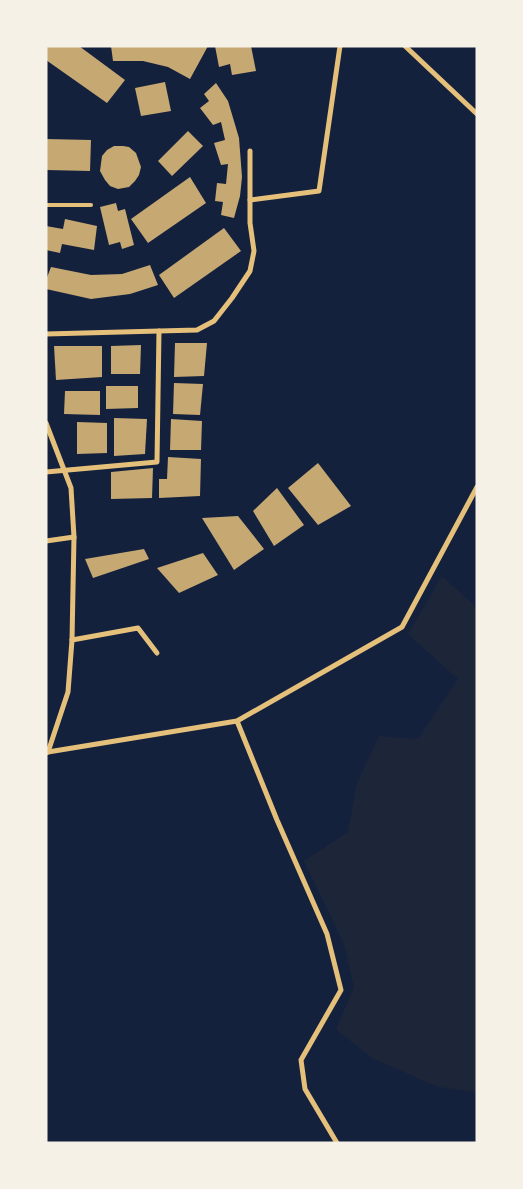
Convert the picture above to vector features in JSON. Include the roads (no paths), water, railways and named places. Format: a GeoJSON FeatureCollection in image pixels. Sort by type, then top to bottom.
{"type":"FeatureCollection","features":[{"type":"Feature","properties":{"kind":"street"},"geometry":{"type":"LineString","coordinates":[[250,200],[320,190],[340,46]]}},
{"type":"Feature","properties":{"kind":"street"},"geometry":{"type":"LineString","coordinates":[[405,46],[477,114]]}},
{"type":"Feature","properties":{"kind":"street"},"geometry":{"type":"LineString","coordinates":[[46,334],[196,330],[214,321],[250,271],[254,251],[250,224],[250,151]]}},
{"type":"Feature","properties":{"kind":"street"},"geometry":{"type":"LineString","coordinates":[[46,472],[157,462],[159,331]]}},
{"type":"Feature","properties":{"kind":"street"},"geometry":{"type":"LineString","coordinates":[[46,423],[71,488],[74,537],[72,640],[68,692],[47,753],[237,721],[402,627],[477,487]]}},
{"type":"Feature","properties":{"kind":"street"},"geometry":{"type":"LineString","coordinates":[[46,541],[74,537]]}},
{"type":"Feature","properties":{"kind":"street"},"geometry":{"type":"LineString","coordinates":[[72,640],[138,628],[157,652]]}},
{"type":"Feature","properties":{"kind":"street"},"geometry":{"type":"LineString","coordinates":[[237,721],[277,820],[327,934],[341,990],[301,1060],[306,1089],[335,1142]]}},
{"type":"Feature","properties":{"kind":"lane"},"geometry":{"type":"LineString","coordinates":[[46,206],[91,205]]}}]}
